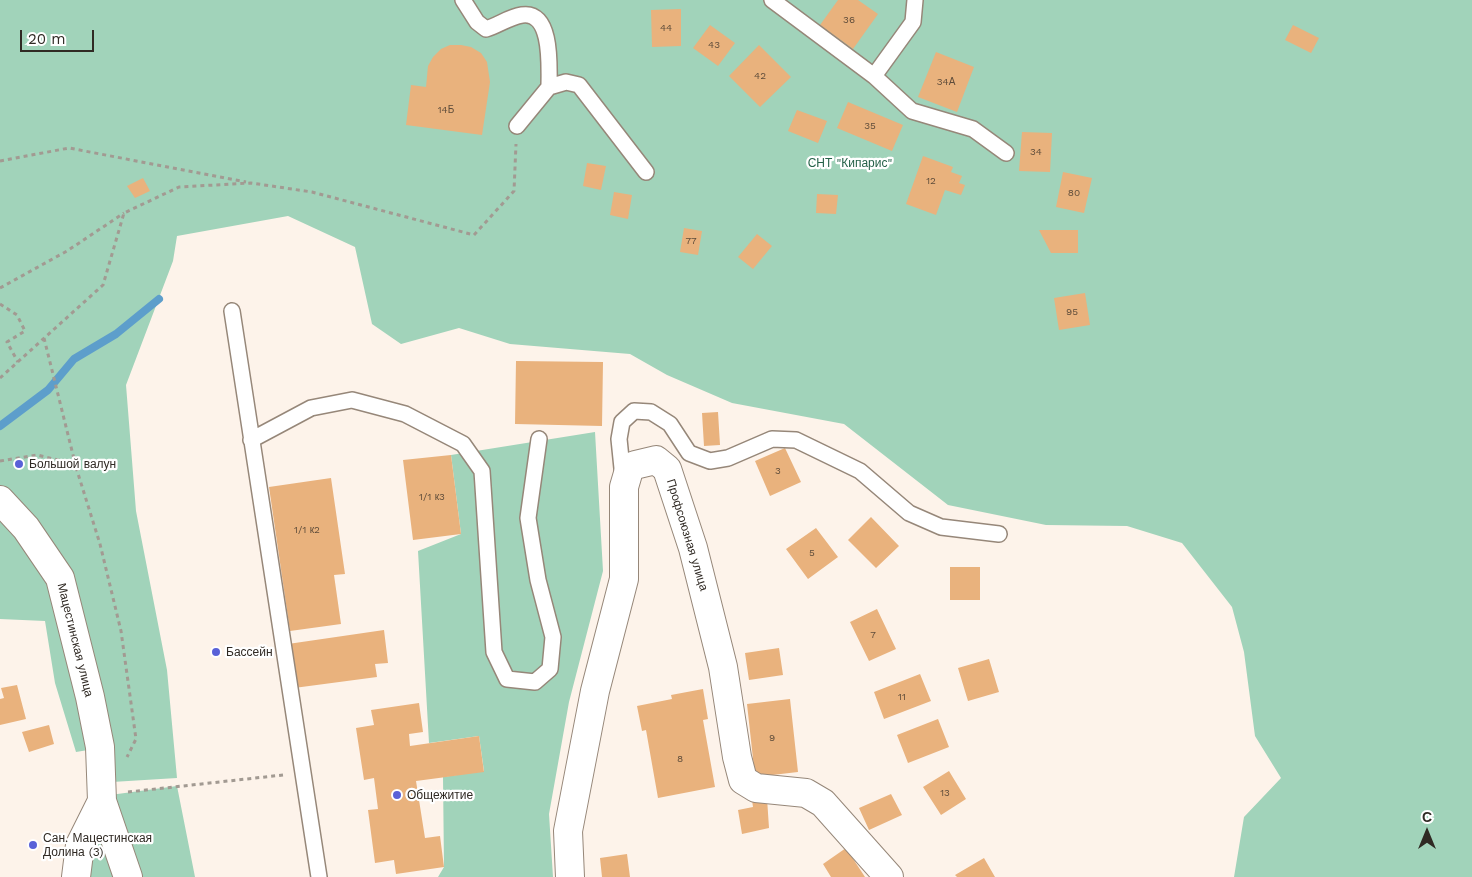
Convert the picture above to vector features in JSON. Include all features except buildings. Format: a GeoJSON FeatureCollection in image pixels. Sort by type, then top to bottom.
{"type":"FeatureCollection","features":[{"type":"Feature","properties":{"kind":"street","name":"Профсоюзная улица"},"geometry":{"type":"LineString","coordinates":[[570,877],[568,831],[595,691],[624,579],[624,487],[629,470],[635,464],[656,460],[667,469],[693,548],[723,667],[737,757],[743,780],[756,788],[806,793],[823,803],[889,877]]}},
{"type":"Feature","properties":{"kind":"street","name":"Мацестинская улица"},"geometry":{"type":"LineString","coordinates":[[0,500],[26,528],[60,578],[93,714],[128,877]]}},
{"type":"Feature","properties":{"kind":"street","name":"Мацестинская улица"},"geometry":{"type":"LineString","coordinates":[[76,877],[80,845],[111,797]]}},
{"type":"Feature","properties":{"kind":"lane"},"geometry":{"type":"LineString","coordinates":[[464,0],[477,22],[486,29],[498,25],[508,18],[525,14],[538,19],[544,28],[550,87]]}},
{"type":"Feature","properties":{"kind":"lane"},"geometry":{"type":"LineString","coordinates":[[772,0],[874,76],[912,111],[973,128],[1006,153]]}},
{"type":"Feature","properties":{"kind":"lane"},"geometry":{"type":"LineString","coordinates":[[874,76],[913,22],[915,0]]}},
{"type":"Feature","properties":{"kind":"lane"},"geometry":{"type":"LineString","coordinates":[[517,126],[550,87],[566,82],[579,85],[646,172]]}},
{"type":"Feature","properties":{"kind":"lane"},"geometry":{"type":"LineString","coordinates":[[232,311],[319,877]]}},
{"type":"Feature","properties":{"kind":"lane"},"geometry":{"type":"LineString","coordinates":[[251,440],[311,408],[352,400],[405,414],[463,444],[482,471],[494,652],[507,679],[535,682],[550,669],[553,637],[538,580],[528,518],[539,439]]}},
{"type":"Feature","properties":{"kind":"lane"},"geometry":{"type":"LineString","coordinates":[[624,487],[618,439],[622,422],[634,411],[651,412],[670,424],[689,453],[710,461],[728,458],[772,439],[796,440],[860,471],[909,513],[941,527],[999,534]]}},
{"type":"Feature","properties":{"kind":"path"},"geometry":{"type":"LineString","coordinates":[[0,160],[69,148],[252,183],[312,192],[474,234],[514,190],[517,126]]}},
{"type":"Feature","properties":{"kind":"path"},"geometry":{"type":"LineString","coordinates":[[0,288],[67,251],[124,213],[179,187],[252,183]]}},
{"type":"Feature","properties":{"kind":"path"},"geometry":{"type":"LineString","coordinates":[[0,378],[103,285],[124,213]]}},
{"type":"Feature","properties":{"kind":"path"},"geometry":{"type":"LineString","coordinates":[[0,304],[17,315],[25,331],[7,342],[18,362]]}},
{"type":"Feature","properties":{"kind":"path"},"geometry":{"type":"LineString","coordinates":[[44,338],[75,464]]}},
{"type":"Feature","properties":{"kind":"path"},"geometry":{"type":"LineString","coordinates":[[0,461],[37,455],[75,464],[100,544],[121,631],[136,739],[125,763]]}},
{"type":"Feature","properties":{"kind":"path"},"geometry":{"type":"LineString","coordinates":[[111,797],[288,775]]}},
{"type":"Feature","properties":{"kind":"green space","name":"СНТ \"Кипарис\""},"geometry":{"type":"Polygon","coordinates":[[[0,0],[1472,0],[1472,877],[1234,877],[1244,817],[1281,778],[1255,736],[1244,652],[1232,607],[1182,543],[1127,526],[1046,525],[948,505],[844,424],[732,403],[667,375],[630,354],[510,344],[459,328],[401,344],[372,324],[355,247],[288,216],[177,236],[173,261],[126,385],[136,511],[167,670],[177,778],[112,782],[100,748],[76,752],[55,683],[45,621],[0,619],[0,0]]]}},
{"type":"Feature","properties":{"kind":"green space"},"geometry":{"type":"Polygon","coordinates":[[[595,432],[603,571],[569,702],[549,814],[553,877],[438,877],[444,867],[443,777],[484,771],[479,736],[429,743],[418,551],[461,534],[451,455],[595,432]]]}},
{"type":"Feature","properties":{"kind":"green space"},"geometry":{"type":"Polygon","coordinates":[[[177,786],[195,877],[76,877],[110,795],[177,786]]]}},
{"type":"Feature","properties":{"kind":"waterway"},"geometry":{"type":"LineString","coordinates":[[0,426],[48,390],[74,359],[116,334],[159,299]]}},
{"type":"Feature","properties":{"kind":"place","name":"Большой валун"},"geometry":{"type":"Point","coordinates":[19,464]}},
{"type":"Feature","properties":{"kind":"place","name":"Бассейн"},"geometry":{"type":"Point","coordinates":[216,652]}},
{"type":"Feature","properties":{"kind":"place","name":"Общежитие"},"geometry":{"type":"Point","coordinates":[397,795]}},
{"type":"Feature","properties":{"kind":"place","name":"Сан. Мацестинская Долина (3)"},"geometry":{"type":"Point","coordinates":[33,845]}}]}
